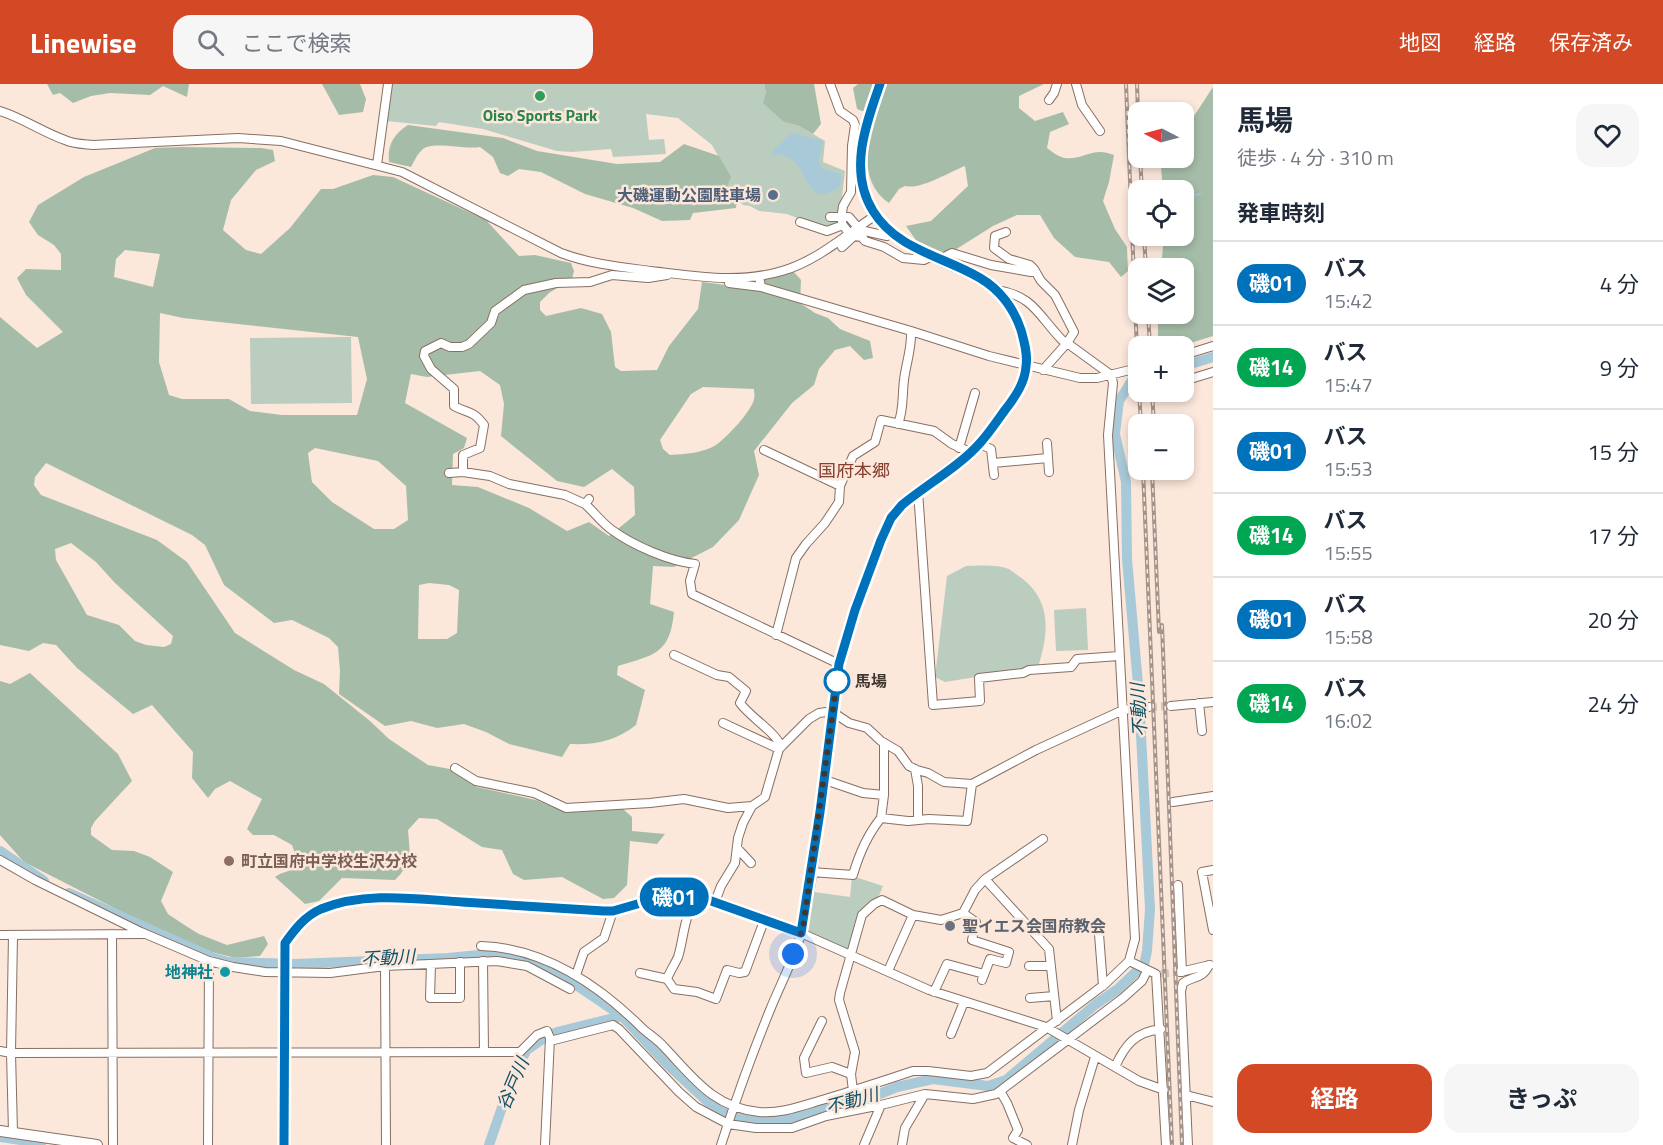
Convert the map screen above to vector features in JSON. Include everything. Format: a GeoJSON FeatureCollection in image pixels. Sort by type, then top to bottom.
{"type":"FeatureCollection","features":[{"type":"Feature","properties":{"kind":"main road"},"geometry":{"type":"LineString","coordinates":[[0,1131],[53,1142],[97,1145]]}},
{"type":"Feature","properties":{"kind":"street"},"geometry":{"type":"LineString","coordinates":[[377,165],[388,84]]}},
{"type":"Feature","properties":{"kind":"street"},"geometry":{"type":"LineString","coordinates":[[830,84],[840,111],[853,120],[855,125],[851,192],[843,206],[842,221],[849,233]]}},
{"type":"Feature","properties":{"kind":"street"},"geometry":{"type":"LineString","coordinates":[[1049,100],[1057,84]]}},
{"type":"Feature","properties":{"kind":"street"},"geometry":{"type":"LineString","coordinates":[[1076,84],[1082,105],[1100,131]]}},
{"type":"Feature","properties":{"kind":"street"},"geometry":{"type":"LineString","coordinates":[[0,111],[66,141],[93,145],[202,139],[260,138],[280,141],[402,172],[578,260],[715,279],[738,279],[783,270],[804,261],[876,215]]}},
{"type":"Feature","properties":{"kind":"street"},"geometry":{"type":"LineString","coordinates":[[721,1145],[756,1044],[801,933],[825,780],[839,664],[855,610],[881,540],[891,518],[902,505],[980,444],[1016,395],[1026,366],[1024,343],[1018,324],[1011,308],[996,290],[979,277],[902,240],[876,215],[867,196],[861,172],[862,146],[869,115]]}},
{"type":"Feature","properties":{"kind":"street"},"geometry":{"type":"LineString","coordinates":[[830,217],[842,221]]}},
{"type":"Feature","properties":{"kind":"street"},"geometry":{"type":"LineString","coordinates":[[800,222],[830,232],[849,218],[860,230],[887,236]]}},
{"type":"Feature","properties":{"kind":"street"},"geometry":{"type":"LineString","coordinates":[[1006,232],[995,236],[994,248],[1009,259],[1030,265],[1055,295],[1074,332],[1043,370]]}},
{"type":"Feature","properties":{"kind":"street"},"geometry":{"type":"LineString","coordinates":[[842,247],[854,236],[862,237],[865,241],[884,247],[903,258],[924,260],[932,256]]}},
{"type":"Feature","properties":{"kind":"street"},"geometry":{"type":"LineString","coordinates":[[944,262],[946,256],[952,253],[991,265],[1027,270],[1037,275]]}},
{"type":"Feature","properties":{"kind":"street"},"geometry":{"type":"LineString","coordinates":[[463,472],[463,455],[480,448],[484,424],[469,410],[454,406],[454,389],[431,369],[424,356],[425,351],[441,343],[450,347],[462,347],[469,344],[491,323],[495,311],[524,290],[556,283],[590,282],[612,276],[648,278],[676,274]]}},
{"type":"Feature","properties":{"kind":"street"},"geometry":{"type":"LineString","coordinates":[[759,276],[761,287]]}},
{"type":"Feature","properties":{"kind":"street"},"geometry":{"type":"LineString","coordinates":[[715,279],[761,287],[991,357],[1043,370],[1088,379],[1128,371]]}},
{"type":"Feature","properties":{"kind":"street"},"geometry":{"type":"LineString","coordinates":[[481,946],[513,948],[534,954],[576,975],[622,1007],[663,1045],[696,1083],[734,1108],[759,1112],[778,1112],[913,1071],[979,1076],[1103,986],[1129,961],[1135,939],[1108,435],[1113,396],[1111,375],[1067,343],[1045,321],[1034,305],[1009,291],[996,290]]}},
{"type":"Feature","properties":{"kind":"street"},"geometry":{"type":"LineString","coordinates":[[898,424],[901,416],[904,377],[912,347],[911,331]]}},
{"type":"Feature","properties":{"kind":"street"},"geometry":{"type":"LineString","coordinates":[[1194,352],[1213,346]]}},
{"type":"Feature","properties":{"kind":"street"},"geometry":{"type":"LineString","coordinates":[[1194,378],[1213,372]]}},
{"type":"Feature","properties":{"kind":"street"},"geometry":{"type":"LineString","coordinates":[[959,448],[975,393]]}},
{"type":"Feature","properties":{"kind":"street"},"geometry":{"type":"LineString","coordinates":[[776,635],[796,558],[839,502],[840,486],[853,456],[876,442],[880,420],[934,431],[959,448],[970,452]]}},
{"type":"Feature","properties":{"kind":"street"},"geometry":{"type":"LineString","coordinates":[[1047,443],[1049,472]]}},
{"type":"Feature","properties":{"kind":"street"},"geometry":{"type":"LineString","coordinates":[[980,444],[991,449],[994,475]]}},
{"type":"Feature","properties":{"kind":"street"},"geometry":{"type":"LineString","coordinates":[[764,450],[840,486]]}},
{"type":"Feature","properties":{"kind":"street"},"geometry":{"type":"LineString","coordinates":[[993,463],[1048,458]]}},
{"type":"Feature","properties":{"kind":"street"},"geometry":{"type":"LineString","coordinates":[[448,473],[463,472],[490,476],[509,484],[587,501],[611,529],[624,537],[669,559],[695,564],[690,581],[692,594],[839,664]]}},
{"type":"Feature","properties":{"kind":"street"},"geometry":{"type":"LineString","coordinates":[[918,491],[933,705],[980,701],[979,678],[1023,673],[1029,670],[1071,667],[1077,659],[1119,656]]}},
{"type":"Feature","properties":{"kind":"street"},"geometry":{"type":"LineString","coordinates":[[674,655],[717,675],[729,677],[738,684],[746,692],[740,704],[754,720],[776,737],[780,748]]}},
{"type":"Feature","properties":{"kind":"street"},"geometry":{"type":"LineString","coordinates":[[1171,706],[1213,702]]}},
{"type":"Feature","properties":{"kind":"street"},"geometry":{"type":"LineString","coordinates":[[1199,703],[1202,731]]}},
{"type":"Feature","properties":{"kind":"street"},"geometry":{"type":"LineString","coordinates":[[716,902],[721,886],[735,863],[738,838],[743,822],[752,806],[765,797],[780,748],[809,718],[819,713],[834,712],[849,723],[867,728],[898,751],[909,766],[915,769],[944,782],[972,784],[1036,750],[1123,710],[1149,707]]}},
{"type":"Feature","properties":{"kind":"street"},"geometry":{"type":"LineString","coordinates":[[723,723],[780,748]]}},
{"type":"Feature","properties":{"kind":"street"},"geometry":{"type":"LineString","coordinates":[[811,872],[854,875],[856,862],[872,829],[881,818],[884,795],[884,742]]}},
{"type":"Feature","properties":{"kind":"street"},"geometry":{"type":"LineString","coordinates":[[455,768],[476,781],[534,793],[566,808],[684,799],[728,808],[752,806]]}},
{"type":"Feature","properties":{"kind":"street"},"geometry":{"type":"LineString","coordinates":[[915,769],[918,786],[918,820]]}},
{"type":"Feature","properties":{"kind":"street"},"geometry":{"type":"LineString","coordinates":[[825,780],[863,793],[884,795]]}},
{"type":"Feature","properties":{"kind":"street"},"geometry":{"type":"LineString","coordinates":[[881,818],[908,821],[967,820],[972,784]]}},
{"type":"Feature","properties":{"kind":"street"},"geometry":{"type":"LineString","coordinates":[[1173,802],[1213,796]]}},
{"type":"Feature","properties":{"kind":"street"},"geometry":{"type":"LineString","coordinates":[[853,1091],[851,1074],[855,1052],[839,1000],[862,915],[882,900],[913,915],[930,920],[941,920],[963,913],[975,890],[985,879],[1043,839]]}},
{"type":"Feature","properties":{"kind":"street"},"geometry":{"type":"LineString","coordinates":[[735,863],[751,863],[737,848]]}},
{"type":"Feature","properties":{"kind":"street"},"geometry":{"type":"LineString","coordinates":[[0,860],[35,880],[208,962],[247,970],[330,973],[385,966],[497,961],[527,966],[570,989]]}},
{"type":"Feature","properties":{"kind":"street"},"geometry":{"type":"LineString","coordinates":[[1213,870],[1202,872],[1210,900],[1213,930]]}},
{"type":"Feature","properties":{"kind":"street"},"geometry":{"type":"LineString","coordinates":[[985,879],[1049,949],[1057,1021]]}},
{"type":"Feature","properties":{"kind":"street"},"geometry":{"type":"LineString","coordinates":[[1178,885],[1181,972],[1211,965]]}},
{"type":"Feature","properties":{"kind":"street"},"geometry":{"type":"LineString","coordinates":[[284,1145],[285,943],[296,928],[311,914],[338,904],[386,897],[613,911],[658,898],[700,897],[801,933],[934,992],[1046,1027],[1138,1081],[1164,1090]]}},
{"type":"Feature","properties":{"kind":"street"},"geometry":{"type":"LineString","coordinates":[[667,979],[671,967],[677,960],[690,912],[695,900],[700,897]]}},
{"type":"Feature","properties":{"kind":"street"},"geometry":{"type":"LineString","coordinates":[[576,975],[584,952],[604,938],[613,911]]}},
{"type":"Feature","properties":{"kind":"street"},"geometry":{"type":"LineString","coordinates":[[934,992],[947,964],[983,977],[990,959],[1006,963],[1009,952],[972,940],[976,922],[963,913]]}},
{"type":"Feature","properties":{"kind":"street"},"geometry":{"type":"LineString","coordinates":[[888,971],[913,915]]}},
{"type":"Feature","properties":{"kind":"street"},"geometry":{"type":"LineString","coordinates":[[640,973],[667,979],[674,989],[697,992],[716,999],[727,970],[746,972],[764,921]]}},
{"type":"Feature","properties":{"kind":"street"},"geometry":{"type":"LineString","coordinates":[[1098,921],[1103,986]]}},
{"type":"Feature","properties":{"kind":"street"},"geometry":{"type":"LineString","coordinates":[[0,934],[146,934]]}},
{"type":"Feature","properties":{"kind":"street"},"geometry":{"type":"LineString","coordinates":[[13,934],[11,1053],[13,1132]]}},
{"type":"Feature","properties":{"kind":"street"},"geometry":{"type":"LineString","coordinates":[[112,934],[113,1145]]}},
{"type":"Feature","properties":{"kind":"street"},"geometry":{"type":"LineString","coordinates":[[483,961],[484,1052]]}},
{"type":"Feature","properties":{"kind":"street"},"geometry":{"type":"LineString","coordinates":[[1129,961],[1155,973]]}},
{"type":"Feature","properties":{"kind":"street"},"geometry":{"type":"LineString","coordinates":[[208,962],[208,1145]]}},
{"type":"Feature","properties":{"kind":"street"},"geometry":{"type":"LineString","coordinates":[[431,964],[430,998],[460,998],[460,962]]}},
{"type":"Feature","properties":{"kind":"street"},"geometry":{"type":"LineString","coordinates":[[1188,1145],[1181,991],[1183,983],[1196,979],[1211,965]]}},
{"type":"Feature","properties":{"kind":"street"},"geometry":{"type":"LineString","coordinates":[[385,966],[386,1145]]}},
{"type":"Feature","properties":{"kind":"street"},"geometry":{"type":"LineString","coordinates":[[1029,966],[1051,966]]}},
{"type":"Feature","properties":{"kind":"street"},"geometry":{"type":"LineString","coordinates":[[1155,973],[1161,1029],[1166,1145]]}},
{"type":"Feature","properties":{"kind":"street"},"geometry":{"type":"LineString","coordinates":[[0,1051],[11,1053],[520,1052],[537,1035],[549,1037],[613,1025],[696,1107],[728,1122],[756,1128],[792,1128],[826,1116],[926,1094],[973,1099],[987,1097],[1000,1091],[1155,973]]}},
{"type":"Feature","properties":{"kind":"street"},"geometry":{"type":"LineString","coordinates":[[1030,998],[1054,996]]}},
{"type":"Feature","properties":{"kind":"street"},"geometry":{"type":"LineString","coordinates":[[951,1034],[964,1002]]}},
{"type":"Feature","properties":{"kind":"street"},"geometry":{"type":"LineString","coordinates":[[822,1021],[804,1059],[806,1073],[832,1067],[851,1074]]}},
{"type":"Feature","properties":{"kind":"street"},"geometry":{"type":"LineString","coordinates":[[1115,1067],[1126,1045],[1146,1032],[1161,1029]]}},
{"type":"Feature","properties":{"kind":"street"},"geometry":{"type":"LineString","coordinates":[[545,1145],[549,1037]]}},
{"type":"Feature","properties":{"kind":"street"},"geometry":{"type":"LineString","coordinates":[[1072,1145],[1079,1110],[1095,1057]]}},
{"type":"Feature","properties":{"kind":"street"},"geometry":{"type":"LineString","coordinates":[[1000,1091],[1018,1130],[1013,1138],[1014,1142],[1027,1145]]}},
{"type":"Feature","properties":{"kind":"street"},"geometry":{"type":"LineString","coordinates":[[902,1145],[905,1128],[926,1094]]}},
{"type":"Feature","properties":{"kind":"street"},"geometry":{"type":"LineString","coordinates":[[1186,1095],[1213,1102]]}},
{"type":"Feature","properties":{"kind":"street"},"geometry":{"type":"LineString","coordinates":[[864,1145],[881,1105]]}},
{"type":"Feature","properties":{"kind":"green space"},"geometry":{"type":"Polygon","coordinates":[[[47,84],[189,84],[187,97],[163,86],[150,95],[110,93],[91,96],[73,103],[60,93],[53,95],[47,84]]]}},
{"type":"Feature","properties":{"kind":"green space"},"geometry":{"type":"Polygon","coordinates":[[[322,84],[360,84],[366,99],[363,112],[339,115],[322,84]]]}},
{"type":"Feature","properties":{"kind":"green space","name":"Oiso Sports Park"},"geometry":{"type":"Polygon","coordinates":[[[391,84],[764,84],[766,93],[784,122],[799,126],[825,141],[823,162],[845,171],[839,222],[830,231],[787,214],[759,211],[743,205],[726,189],[724,167],[712,145],[678,118],[646,114],[649,140],[664,139],[666,154],[613,157],[611,149],[557,151],[483,129],[439,122],[436,126],[386,121],[391,84]]]}},
{"type":"Feature","properties":{"kind":"green space"},"geometry":{"type":"Polygon","coordinates":[[[764,84],[814,84],[821,124],[813,134],[799,126],[784,122],[763,103],[766,93],[764,84]]]}},
{"type":"Feature","properties":{"kind":"green space"},"geometry":{"type":"Polygon","coordinates":[[[858,84],[1044,84],[1019,96],[1019,108],[1035,121],[1063,112],[1069,124],[1050,132],[1047,148],[1065,158],[1100,152],[1114,155],[1103,201],[1115,229],[1127,247],[1128,271],[1121,277],[1109,262],[1075,257],[1054,238],[1040,215],[1017,215],[993,226],[947,255],[920,246],[906,226],[931,221],[968,186],[965,166],[927,183],[912,187],[905,186],[899,189],[889,203],[873,185],[867,163],[873,115],[857,109],[853,88],[858,84]]]}},
{"type":"Feature","properties":{"kind":"green space"},"geometry":{"type":"Polygon","coordinates":[[[1213,87],[1213,336],[1194,342],[1194,336],[1158,336],[1158,324],[1194,324],[1194,258],[1162,258],[1163,246],[1194,246],[1194,180],[1162,180],[1161,168],[1194,168],[1194,116],[1213,87]]]}},
{"type":"Feature","properties":{"kind":"green space"},"geometry":{"type":"Polygon","coordinates":[[[408,125],[503,138],[537,151],[617,164],[660,162],[684,144],[719,156],[731,177],[726,189],[737,200],[736,208],[693,213],[690,220],[662,221],[633,208],[585,194],[541,172],[519,169],[508,176],[500,173],[493,157],[480,147],[440,145],[426,147],[411,167],[389,162],[392,140],[408,125]]]}},
{"type":"Feature","properties":{"kind":"green space"},"geometry":{"type":"Polygon","coordinates":[[[155,148],[273,150],[275,161],[256,170],[231,200],[223,230],[246,250],[261,254],[290,228],[321,189],[333,189],[373,175],[393,177],[486,220],[519,256],[535,255],[571,263],[574,271],[572,279],[549,293],[540,302],[540,310],[546,316],[581,308],[602,314],[611,332],[615,367],[621,371],[657,370],[669,346],[698,309],[702,282],[749,288],[773,276],[793,271],[801,280],[800,303],[828,318],[840,329],[870,341],[873,358],[864,360],[850,346],[835,350],[819,369],[814,385],[792,403],[754,451],[759,475],[739,520],[713,547],[674,567],[653,566],[650,604],[674,612],[669,637],[658,651],[618,666],[617,675],[645,690],[636,725],[621,735],[605,741],[570,744],[562,757],[509,744],[464,724],[437,728],[411,721],[385,726],[339,694],[338,647],[329,638],[292,620],[274,623],[224,585],[205,545],[192,535],[46,463],[35,477],[34,485],[41,495],[157,540],[187,562],[235,633],[294,670],[324,684],[389,739],[428,765],[450,769],[477,787],[536,800],[565,812],[614,801],[632,817],[632,831],[665,834],[657,844],[630,841],[627,885],[614,898],[603,899],[562,877],[524,880],[513,874],[502,850],[482,847],[437,819],[419,818],[408,830],[408,863],[395,880],[342,878],[319,901],[305,904],[275,877],[299,865],[292,845],[274,835],[253,835],[247,829],[262,799],[230,781],[215,789],[208,798],[192,778],[193,752],[152,705],[133,714],[77,668],[56,645],[43,643],[29,651],[0,645],[0,317],[37,348],[63,332],[26,295],[17,278],[26,269],[61,270],[61,254],[54,245],[38,235],[29,222],[38,205],[84,177],[155,148]],[[125,250],[116,259],[114,277],[153,287],[160,254],[125,250]],[[160,313],[159,362],[169,395],[182,399],[229,399],[250,411],[282,415],[357,415],[367,379],[358,337],[183,318],[160,313]],[[480,371],[427,377],[411,374],[405,403],[467,438],[464,448],[453,454],[452,485],[478,487],[529,508],[567,531],[589,522],[609,536],[635,515],[634,487],[612,469],[584,487],[557,481],[501,436],[504,404],[500,385],[480,371]],[[703,387],[691,394],[660,440],[663,449],[670,455],[688,454],[711,448],[732,431],[744,417],[752,404],[754,389],[703,387]],[[315,448],[308,453],[312,482],[332,502],[374,529],[394,529],[408,520],[406,486],[378,461],[315,448]],[[71,543],[55,549],[56,560],[87,615],[119,625],[135,641],[146,645],[164,647],[171,644],[173,636],[115,583],[96,562],[71,543]],[[429,583],[419,585],[418,639],[447,639],[457,633],[459,590],[449,585],[429,583]]]}},
{"type":"Feature","properties":{"kind":"green space"},"geometry":{"type":"Polygon","coordinates":[[[351,337],[352,403],[251,404],[250,338],[351,337]]]}},
{"type":"Feature","properties":{"kind":"green space"},"geometry":{"type":"Polygon","coordinates":[[[966,566],[993,566],[1009,569],[1030,586],[1038,596],[1043,607],[1046,630],[1038,667],[945,682],[935,677],[947,576],[966,566]]]}},
{"type":"Feature","properties":{"kind":"green space"},"geometry":{"type":"Polygon","coordinates":[[[1086,608],[1088,650],[1056,651],[1054,610],[1086,608]]]}},
{"type":"Feature","properties":{"kind":"green space"},"geometry":{"type":"Polygon","coordinates":[[[30,673],[118,754],[132,781],[95,821],[91,828],[91,835],[112,850],[134,851],[150,857],[173,872],[161,901],[168,914],[199,934],[227,945],[264,936],[268,944],[260,956],[236,958],[203,950],[24,862],[0,835],[0,681],[10,684],[30,673]]]}},
{"type":"Feature","properties":{"kind":"green space"},"geometry":{"type":"Polygon","coordinates":[[[852,876],[883,886],[877,900],[866,905],[850,950],[806,932],[814,892],[850,897],[852,876]]]}},
{"type":"Feature","properties":{"kind":"water"},"geometry":{"type":"Polygon","coordinates":[[[792,133],[823,141],[818,163],[821,164],[820,168],[841,174],[840,186],[829,193],[820,194],[814,191],[793,161],[783,155],[771,155],[773,150],[792,133]]]}},
{"type":"Feature","properties":{"kind":"waterway"},"geometry":{"type":"LineString","coordinates":[[1194,194],[1201,194]]}},
{"type":"Feature","properties":{"kind":"waterway","name":"不動川"},"geometry":{"type":"LineString","coordinates":[[1194,363],[1213,357]]}},
{"type":"Feature","properties":{"kind":"waterway","name":"不動川"},"geometry":{"type":"LineString","coordinates":[[69,893],[214,958],[228,962],[295,964],[448,958],[486,953],[532,960],[563,976],[622,1016],[668,1065],[707,1101],[725,1113],[747,1120],[763,1122],[791,1118],[872,1097],[897,1087],[933,1079],[988,1086],[1006,1080],[1096,1004],[1118,989],[1144,965],[1147,951],[1150,909],[1139,696],[1127,559],[1126,482],[1115,434],[1119,401],[1128,387]]}},
{"type":"Feature","properties":{"kind":"waterway","name":"不動川"},"geometry":{"type":"LineString","coordinates":[[0,851],[44,881]]}},
{"type":"Feature","properties":{"kind":"waterway","name":"谷戸川"},"geometry":{"type":"LineString","coordinates":[[489,1145],[516,1067],[527,1050],[557,1032],[622,1016]]}},
{"type":"Feature","properties":{"kind":"waterway","name":"不動川"},"geometry":{"type":"LineString","coordinates":[[878,1103],[883,1093]]}},
{"type":"Feature","properties":{"kind":"waterway","name":"谷戸川"},"geometry":{"type":"LineString","coordinates":[[0,1137],[41,1143]]}},
{"type":"Feature","properties":{"kind":"tunnel"},"geometry":{"type":"LineString","coordinates":[[869,115],[880,84]]}},
{"type":"Feature","properties":{"kind":"tunnel"},"geometry":{"type":"LineString","coordinates":[[1149,707],[1171,706]]}},
{"type":"Feature","properties":{"kind":"tunnel"},"geometry":{"type":"LineString","coordinates":[[1161,974],[1180,972]]}},
{"type":"Feature","properties":{"kind":"railway"},"geometry":{"type":"LineString","coordinates":[[1126,84],[1136,336]]}},
{"type":"Feature","properties":{"kind":"railway"},"geometry":{"type":"LineString","coordinates":[[1137,84],[1138,102]]}},
{"type":"Feature","properties":{"kind":"railway"},"geometry":{"type":"LineString","coordinates":[[1141,168],[1141,180]]}},
{"type":"Feature","properties":{"kind":"railway"},"geometry":{"type":"LineString","coordinates":[[1145,246],[1145,258]]}},
{"type":"Feature","properties":{"kind":"railway"},"geometry":{"type":"LineString","coordinates":[[1149,324],[1149,336]]}},
{"type":"Feature","properties":{"kind":"railway"},"geometry":{"type":"LineString","coordinates":[[1140,402],[1140,414]]}},
{"type":"Feature","properties":{"kind":"railway"},"geometry":{"type":"LineString","coordinates":[[1153,402],[1153,414]]}},
{"type":"Feature","properties":{"kind":"railway"},"geometry":{"type":"LineString","coordinates":[[1143,480],[1172,1145]]}},
{"type":"Feature","properties":{"kind":"railway"},"geometry":{"type":"LineString","coordinates":[[1152,480],[1159,632]]}},
{"type":"Feature","properties":{"kind":"railway"},"geometry":{"type":"LineString","coordinates":[[1162,625],[1182,1145]]}},
{"type":"Feature","properties":{"kind":"bus line","name":"磯01"},"geometry":{"type":"LineString","coordinates":[[284,1145],[285,943],[296,928],[311,914],[323,909],[338,904],[386,897],[613,911],[658,898],[700,897],[801,933],[820,812],[839,664],[855,610],[881,540],[891,518],[902,505],[980,444],[1016,395],[1026,366],[1024,343],[1018,324],[1011,308],[996,290],[979,277],[909,245],[888,228],[873,210],[863,186],[861,159],[864,132],[880,84]]}},
{"type":"Feature","properties":{"kind":"place","name":"Oiso Sports Park"},"geometry":{"type":"Point","coordinates":[540,96]}},
{"type":"Feature","properties":{"kind":"place","name":"大磯運動公園駐車場"},"geometry":{"type":"Point","coordinates":[773,195]}},
{"type":"Feature","properties":{"kind":"place","name":"馬場"},"geometry":{"type":"Point","coordinates":[837,681]}},
{"type":"Feature","properties":{"kind":"place","name":"町立国府中学校生沢分校"},"geometry":{"type":"Point","coordinates":[229,861]}},
{"type":"Feature","properties":{"kind":"place","name":"聖イエス会国府教会"},"geometry":{"type":"Point","coordinates":[950,926]}},
{"type":"Feature","properties":{"kind":"place","name":"地神社"},"geometry":{"type":"Point","coordinates":[225,972]}},
{"type":"Feature","properties":{"kind":"district","name":"国府本郷"},"geometry":{"type":"Point","coordinates":[854,471]}},
{"type":"Feature","properties":{"kind":"route"},"geometry":{"type":"LineString","coordinates":[[793,954],[803,928],[837,681]]}}]}
